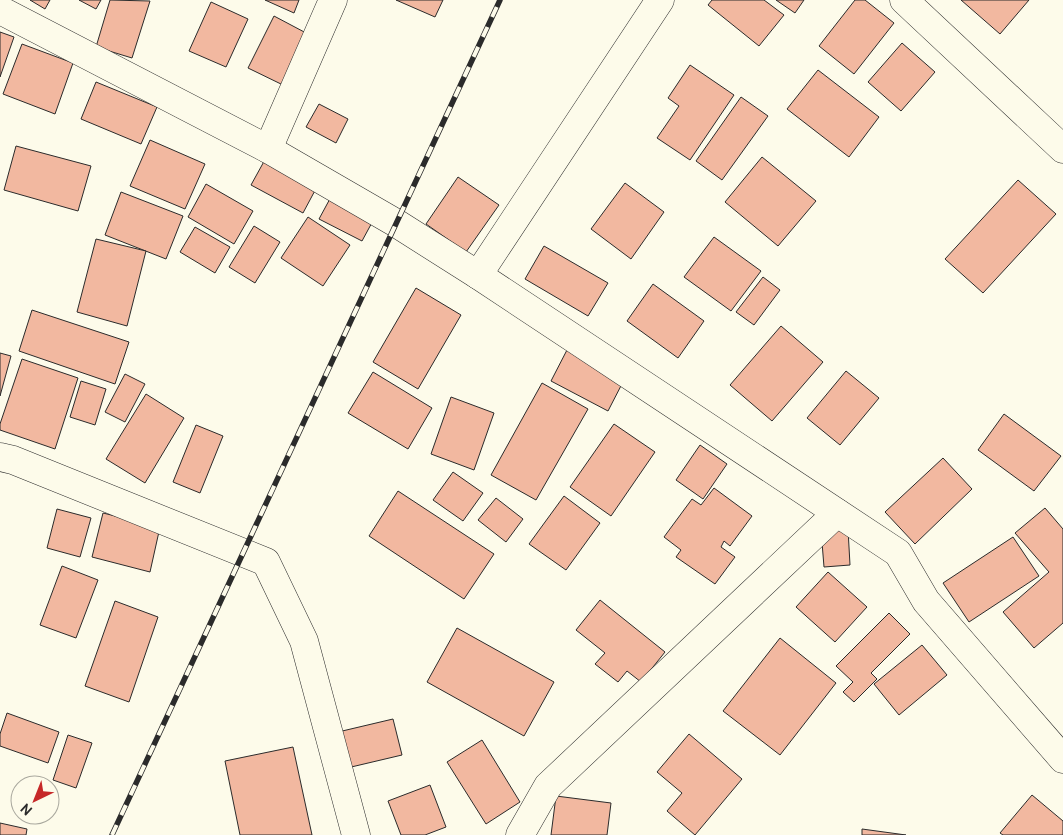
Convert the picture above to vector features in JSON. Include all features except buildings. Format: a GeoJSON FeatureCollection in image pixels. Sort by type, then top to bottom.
{"type":"FeatureCollection","features":[{"type":"Feature","properties":{"kind":"street"},"geometry":{"type":"LineString","coordinates":[[268,149],[333,0]]}},
{"type":"Feature","properties":{"kind":"street"},"geometry":{"type":"LineString","coordinates":[[478,275],[660,0]]}},
{"type":"Feature","properties":{"kind":"street"},"geometry":{"type":"LineString","coordinates":[[904,0],[1063,149]]}},
{"type":"Feature","properties":{"kind":"street"},"geometry":{"type":"LineString","coordinates":[[0,10],[268,149],[396,223],[478,275],[898,553],[926,601],[1063,759]]}},
{"type":"Feature","properties":{"kind":"street"},"geometry":{"type":"LineString","coordinates":[[0,457],[13,460],[266,562],[304,641],[356,835]]}},
{"type":"Feature","properties":{"kind":"street"},"geometry":{"type":"LineString","coordinates":[[520,835],[548,786],[837,513]]}},
{"type":"Feature","properties":{"kind":"railway"},"geometry":{"type":"LineString","coordinates":[[112,835],[500,0]]}}]}
